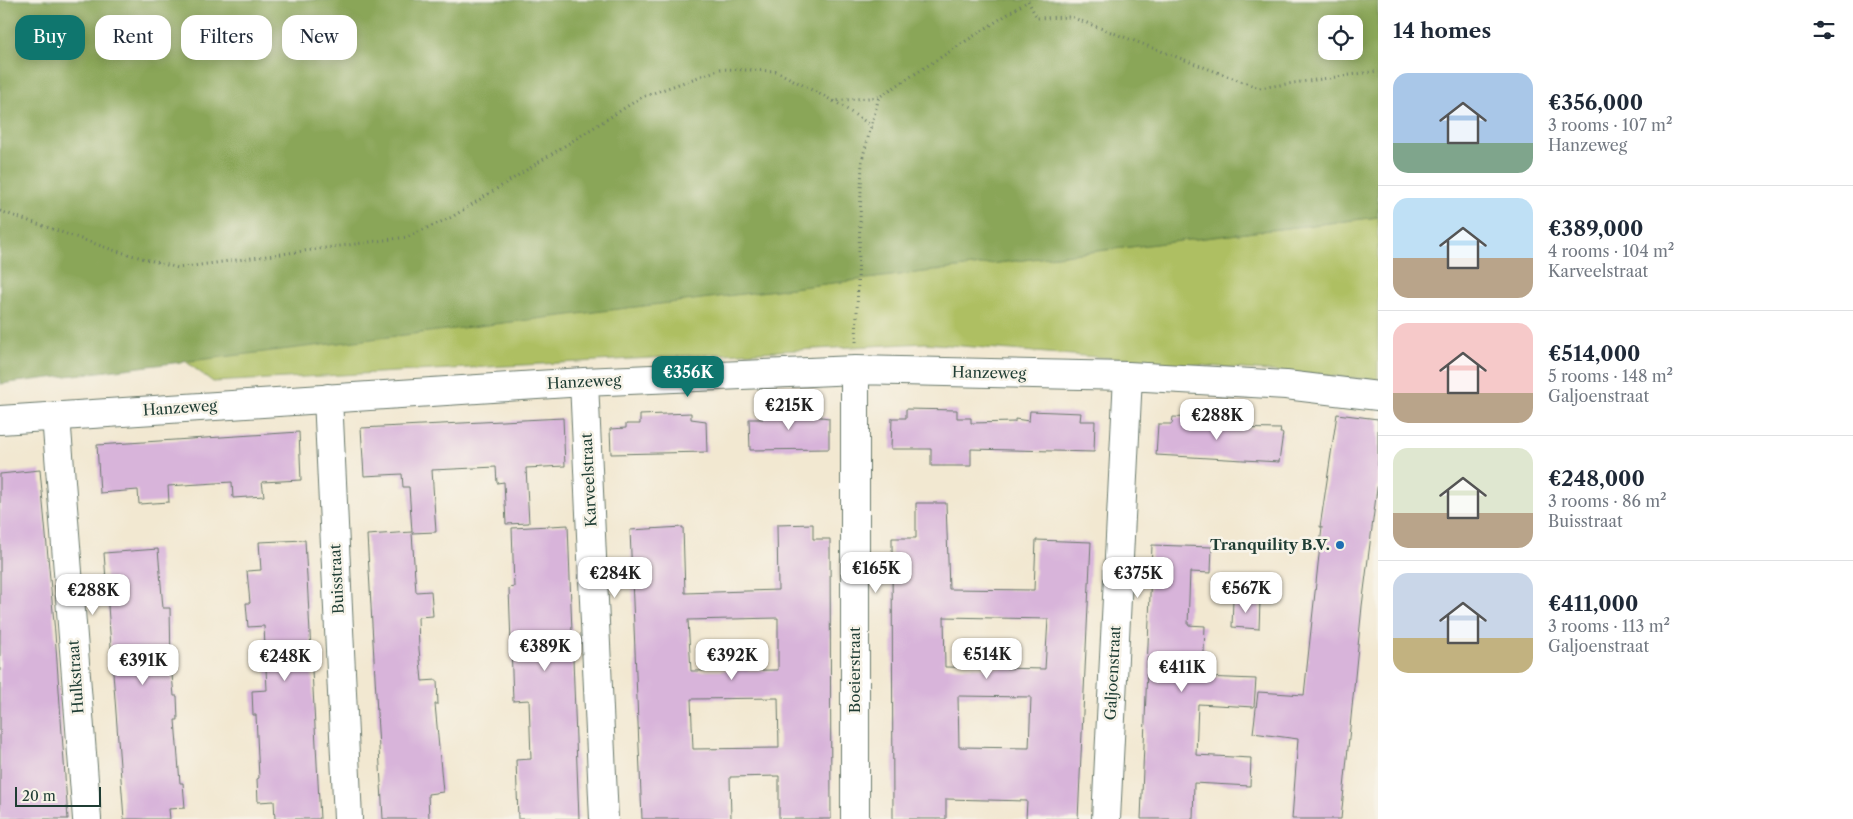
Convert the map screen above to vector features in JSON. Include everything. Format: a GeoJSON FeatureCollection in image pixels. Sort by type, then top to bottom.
{"type":"FeatureCollection","features":[{"type":"Feature","properties":{"kind":"street","name":"Hanzeweg"},"geometry":{"type":"LineString","coordinates":[[0,420],[584,382],[855,370],[1128,376],[1286,385],[1378,396]]}},
{"type":"Feature","properties":{"kind":"street","name":"Boeierstraat"},"geometry":{"type":"LineString","coordinates":[[855,370],[855,819]]}},
{"type":"Feature","properties":{"kind":"street","name":"Galjoenstraat"},"geometry":{"type":"LineString","coordinates":[[1106,819],[1128,376]]}},
{"type":"Feature","properties":{"kind":"street","name":"Karveelstraat"},"geometry":{"type":"LineString","coordinates":[[584,382],[604,819]]}},
{"type":"Feature","properties":{"kind":"street","name":"Buisstraat"},"geometry":{"type":"LineString","coordinates":[[328,398],[348,819]]}},
{"type":"Feature","properties":{"kind":"street","name":"Hulkstraat"},"geometry":{"type":"LineString","coordinates":[[56,416],[87,819]]}},
{"type":"Feature","properties":{"kind":"path"},"geometry":{"type":"LineString","coordinates":[[833,101],[879,97],[1027,0],[1036,18],[1071,17],[1259,88],[1378,71]]}},
{"type":"Feature","properties":{"kind":"path"},"geometry":{"type":"LineString","coordinates":[[0,211],[113,250],[178,268],[407,237],[452,217],[642,98],[721,69],[776,71],[833,101],[872,126]]}},
{"type":"Feature","properties":{"kind":"path"},"geometry":{"type":"LineString","coordinates":[[855,370],[862,160],[879,97]]}},
{"type":"Feature","properties":{"kind":"green space"},"geometry":{"type":"Polygon","coordinates":[[[0,0],[1378,0],[1378,217],[0,384],[0,0]]]}},
{"type":"Feature","properties":{"kind":"green space"},"geometry":{"type":"Polygon","coordinates":[[[1378,217],[1378,380],[925,343],[213,382],[185,361],[1378,217]]]}},
{"type":"Feature","properties":{"kind":"building"},"geometry":{"type":"Polygon","coordinates":[[[906,409],[957,410],[957,418],[971,418],[971,423],[1015,422],[1015,419],[1029,421],[1030,411],[1081,413],[1080,421],[1095,421],[1094,452],[971,449],[971,466],[931,466],[931,449],[891,449],[892,418],[906,418],[906,409]]]}},
{"type":"Feature","properties":{"kind":"building"},"geometry":{"type":"Polygon","coordinates":[[[814,410],[814,416],[829,418],[829,449],[750,450],[749,419],[763,419],[763,411],[814,410]]]}},
{"type":"Feature","properties":{"kind":"building"},"geometry":{"type":"Polygon","coordinates":[[[691,413],[691,419],[706,421],[707,452],[611,454],[610,429],[626,428],[626,424],[640,424],[640,415],[691,413]]]}},
{"type":"Feature","properties":{"kind":"building"},"geometry":{"type":"Polygon","coordinates":[[[1337,414],[1378,419],[1378,481],[1362,606],[1341,819],[1292,819],[1298,739],[1253,733],[1258,692],[1304,695],[1322,527],[1320,527],[1337,414]]]}},
{"type":"Feature","properties":{"kind":"building"},"geometry":{"type":"Polygon","coordinates":[[[1173,417],[1223,419],[1223,428],[1281,429],[1280,433],[1283,433],[1279,462],[1156,455],[1158,424],[1172,424],[1173,417]]]}},
{"type":"Feature","properties":{"kind":"building"},"geometry":{"type":"Polygon","coordinates":[[[563,418],[565,466],[526,468],[529,523],[506,524],[504,482],[497,483],[496,467],[432,470],[436,532],[412,533],[416,592],[431,591],[433,616],[418,617],[419,649],[422,681],[437,680],[438,704],[435,704],[443,792],[428,794],[429,819],[383,819],[367,535],[412,532],[409,487],[403,487],[402,474],[364,476],[361,428],[563,418]]]}},
{"type":"Feature","properties":{"kind":"building"},"geometry":{"type":"Polygon","coordinates":[[[299,432],[301,480],[262,482],[264,496],[233,498],[232,482],[168,486],[169,502],[139,504],[138,490],[100,493],[97,445],[299,432]]]}},
{"type":"Feature","properties":{"kind":"building"},"geometry":{"type":"Polygon","coordinates":[[[40,470],[55,633],[68,819],[0,819],[0,474],[40,470]]]}},
{"type":"Feature","properties":{"kind":"building"},"geometry":{"type":"Polygon","coordinates":[[[916,503],[946,503],[949,589],[1034,590],[1036,540],[1091,542],[1078,819],[1026,819],[1027,801],[946,799],[946,819],[893,819],[892,538],[916,538],[916,503]],[[944,617],[945,667],[1045,669],[1048,619],[944,617]],[[958,696],[959,747],[1029,748],[1031,697],[958,696]]]}},
{"type":"Feature","properties":{"kind":"building"},"geometry":{"type":"Polygon","coordinates":[[[813,524],[813,539],[830,539],[831,819],[779,819],[779,776],[730,777],[731,819],[642,819],[630,530],[683,527],[685,593],[778,590],[777,525],[813,524]],[[778,618],[688,620],[691,671],[778,670],[778,618]],[[778,698],[691,699],[693,749],[779,748],[778,698]]]}},
{"type":"Feature","properties":{"kind":"building"},"geometry":{"type":"Polygon","coordinates":[[[568,525],[579,819],[518,819],[516,760],[531,759],[529,700],[513,701],[509,588],[514,587],[512,528],[568,525]]]}},
{"type":"Feature","properties":{"kind":"building"},"geometry":{"type":"Polygon","coordinates":[[[305,540],[320,819],[275,819],[274,801],[258,802],[257,779],[259,778],[256,715],[253,715],[252,691],[267,690],[264,626],[248,627],[246,603],[250,603],[247,571],[261,570],[259,542],[305,540]]]}},
{"type":"Feature","properties":{"kind":"building"},"geometry":{"type":"Polygon","coordinates":[[[1152,545],[1212,547],[1211,573],[1190,572],[1188,625],[1205,626],[1203,677],[1256,679],[1254,707],[1198,704],[1196,755],[1251,758],[1250,786],[1194,783],[1193,819],[1141,819],[1152,545]]]}},
{"type":"Feature","properties":{"kind":"building"},"geometry":{"type":"Polygon","coordinates":[[[158,549],[163,608],[170,608],[171,664],[174,696],[177,696],[178,720],[175,720],[180,783],[183,783],[185,808],[169,809],[170,819],[124,819],[104,553],[158,549]]]}},
{"type":"Feature","properties":{"kind":"building"},"geometry":{"type":"Polygon","coordinates":[[[1233,599],[1260,601],[1259,629],[1232,627],[1233,599]]]}},
{"type":"Feature","properties":{"kind":"place","name":"Tranquility B.V."},"geometry":{"type":"Point","coordinates":[1340,545]}}]}
